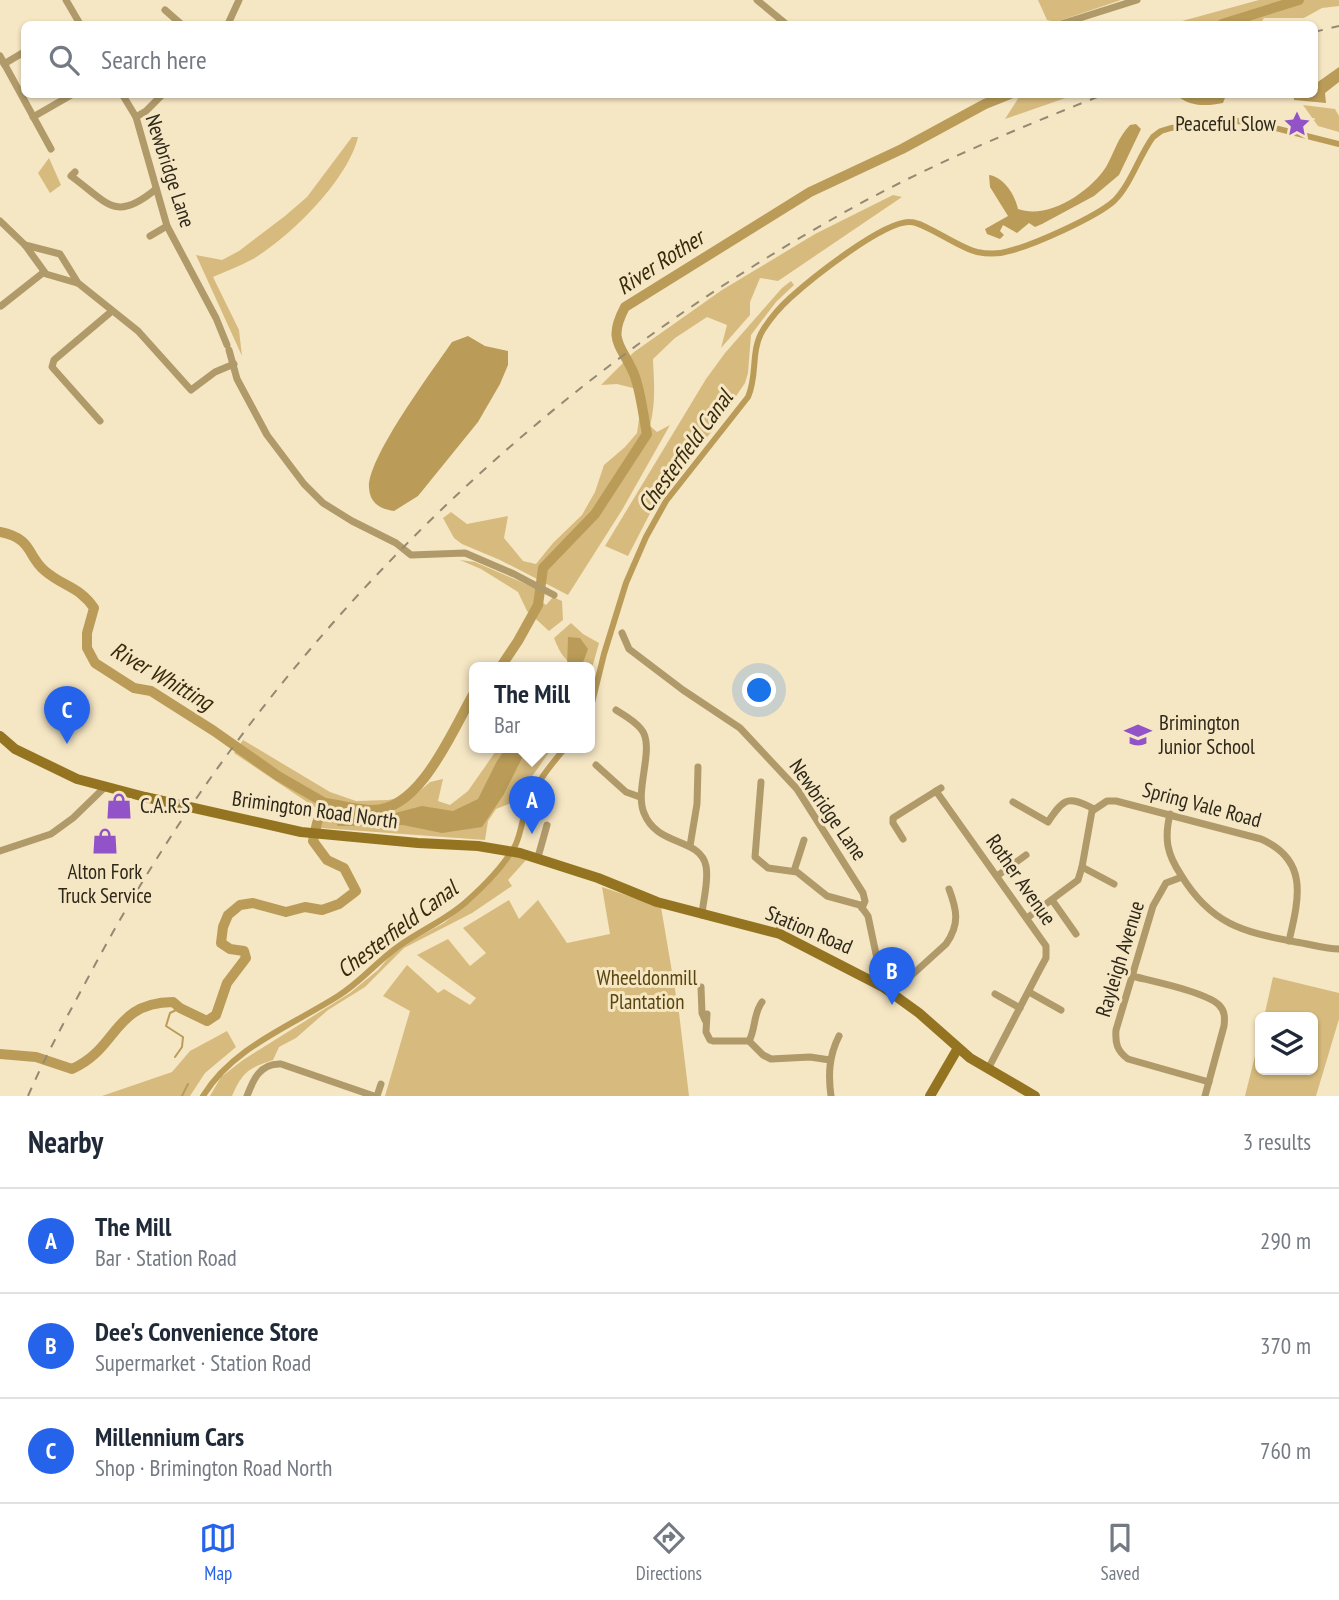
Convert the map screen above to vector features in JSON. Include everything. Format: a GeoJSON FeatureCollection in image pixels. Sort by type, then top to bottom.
{"type":"FeatureCollection","features":[{"type":"Feature","properties":{"kind":"main road","name":"Brimington Road North"},"geometry":{"type":"LineString","coordinates":[[0,736],[15,749],[77,779],[105,787],[221,816],[301,832],[430,844]]}},
{"type":"Feature","properties":{"kind":"main road","name":"Station Road"},"geometry":{"type":"LineString","coordinates":[[430,844],[507,850],[538,857],[657,902],[780,934],[888,990],[958,1048],[1035,1096]]}},
{"type":"Feature","properties":{"kind":"main road"},"geometry":{"type":"LineString","coordinates":[[930,1096],[958,1048]]}},
{"type":"Feature","properties":{"kind":"street"},"geometry":{"type":"LineString","coordinates":[[66,0],[78,21]]}},
{"type":"Feature","properties":{"kind":"street"},"geometry":{"type":"LineString","coordinates":[[229,21],[239,0]]}},
{"type":"Feature","properties":{"kind":"street"},"geometry":{"type":"LineString","coordinates":[[757,0],[782,21]]}},
{"type":"Feature","properties":{"kind":"street"},"geometry":{"type":"LineString","coordinates":[[1070,21],[1137,0]]}},
{"type":"Feature","properties":{"kind":"street"},"geometry":{"type":"LineString","coordinates":[[165,9],[178,21]]}},
{"type":"Feature","properties":{"kind":"street"},"geometry":{"type":"LineString","coordinates":[[4,64],[21,54]]}},
{"type":"Feature","properties":{"kind":"street"},"geometry":{"type":"LineString","coordinates":[[0,56],[21,95]]}},
{"type":"Feature","properties":{"kind":"street"},"geometry":{"type":"LineString","coordinates":[[23,98],[51,149]]}},
{"type":"Feature","properties":{"kind":"street"},"geometry":{"type":"LineString","coordinates":[[33,117],[66,98]]}},
{"type":"Feature","properties":{"kind":"street","name":"Newbridge Lane"},"geometry":{"type":"LineString","coordinates":[[124,98],[136,117],[167,226],[219,335],[228,347],[237,379],[267,435],[288,464],[323,503],[396,543],[411,555],[465,554],[554,595]]}},
{"type":"Feature","properties":{"kind":"street"},"geometry":{"type":"LineString","coordinates":[[136,117],[159,98]]}},
{"type":"Feature","properties":{"kind":"street"},"geometry":{"type":"LineString","coordinates":[[75,172],[71,176],[108,204],[118,208],[137,205],[156,189]]}},
{"type":"Feature","properties":{"kind":"street"},"geometry":{"type":"LineString","coordinates":[[0,221],[25,245],[42,269],[78,283]]}},
{"type":"Feature","properties":{"kind":"street"},"geometry":{"type":"LineString","coordinates":[[150,236],[167,226]]}},
{"type":"Feature","properties":{"kind":"street"},"geometry":{"type":"LineString","coordinates":[[25,245],[60,254],[78,283],[138,331],[191,390],[215,372],[234,364]]}},
{"type":"Feature","properties":{"kind":"street"},"geometry":{"type":"LineString","coordinates":[[1,306],[42,269],[43,257],[49,253]]}},
{"type":"Feature","properties":{"kind":"street"},"geometry":{"type":"LineString","coordinates":[[55,276],[64,270],[65,263]]}},
{"type":"Feature","properties":{"kind":"street"},"geometry":{"type":"LineString","coordinates":[[100,421],[52,367],[54,360],[111,311]]}},
{"type":"Feature","properties":{"kind":"street","name":"Newbridge Lane"},"geometry":{"type":"LineString","coordinates":[[622,634],[629,649],[683,690],[740,727],[797,789],[863,893],[865,901],[861,907],[868,916],[888,990]]}},
{"type":"Feature","properties":{"kind":"street"},"geometry":{"type":"LineString","coordinates":[[616,709],[631,714],[646,737],[645,771],[640,797],[644,814],[657,833],[690,846],[703,858],[706,867],[702,915]]}},
{"type":"Feature","properties":{"kind":"street"},"geometry":{"type":"LineString","coordinates":[[596,765],[626,792],[640,797]]}},
{"type":"Feature","properties":{"kind":"street"},"geometry":{"type":"LineString","coordinates":[[607,775],[614,767]]}},
{"type":"Feature","properties":{"kind":"street"},"geometry":{"type":"LineString","coordinates":[[690,846],[697,804],[698,767]]}},
{"type":"Feature","properties":{"kind":"street"},"geometry":{"type":"LineString","coordinates":[[761,782],[755,857],[768,868],[794,871],[804,876],[827,896],[861,907]]}},
{"type":"Feature","properties":{"kind":"street"},"geometry":{"type":"LineString","coordinates":[[0,851],[51,834],[73,818],[105,787]]}},
{"type":"Feature","properties":{"kind":"street","name":"Rother Avenue"},"geometry":{"type":"LineString","coordinates":[[903,839],[893,823],[893,818],[938,790],[1046,946],[1046,958],[988,1069]]}},
{"type":"Feature","properties":{"kind":"street","name":"Spring Vale Road"},"geometry":{"type":"LineString","coordinates":[[1048,822],[1060,804],[1068,800],[1078,800],[1096,807],[1107,801],[1116,801],[1261,839],[1274,845],[1286,854],[1293,866],[1298,890],[1289,941]]}},
{"type":"Feature","properties":{"kind":"street"},"geometry":{"type":"LineString","coordinates":[[1013,802],[1048,822],[1042,830]]}},
{"type":"Feature","properties":{"kind":"street"},"geometry":{"type":"LineString","coordinates":[[1027,918],[1078,880],[1090,818],[1096,807]]}},
{"type":"Feature","properties":{"kind":"street"},"geometry":{"type":"LineString","coordinates":[[1170,814],[1166,828],[1168,851],[1197,900],[1215,916],[1238,929],[1339,949]]}},
{"type":"Feature","properties":{"kind":"street"},"geometry":{"type":"LineString","coordinates":[[538,857],[547,825]]}},
{"type":"Feature","properties":{"kind":"street"},"geometry":{"type":"LineString","coordinates":[[794,871],[804,840]]}},
{"type":"Feature","properties":{"kind":"street"},"geometry":{"type":"LineString","coordinates":[[997,876],[1026,855]]}},
{"type":"Feature","properties":{"kind":"street"},"geometry":{"type":"LineString","coordinates":[[1082,867],[1114,884]]}},
{"type":"Feature","properties":{"kind":"street","name":"Rayleigh Avenue"},"geometry":{"type":"LineString","coordinates":[[1182,877],[1166,883],[1153,906],[1115,1038],[1121,1054],[1128,1059],[1209,1082]]}},
{"type":"Feature","properties":{"kind":"street"},"geometry":{"type":"LineString","coordinates":[[888,990],[946,944],[952,935],[957,917],[949,888]]}},
{"type":"Feature","properties":{"kind":"street"},"geometry":{"type":"LineString","coordinates":[[1052,900],[1076,934]]}},
{"type":"Feature","properties":{"kind":"street"},"geometry":{"type":"LineString","coordinates":[[779,916],[780,934]]}},
{"type":"Feature","properties":{"kind":"street"},"geometry":{"type":"LineString","coordinates":[[1132,976],[1201,995],[1220,1006],[1225,1016],[1224,1026],[1205,1096]]}},
{"type":"Feature","properties":{"kind":"street"},"geometry":{"type":"LineString","coordinates":[[701,987],[702,1013],[706,1018],[708,1036],[713,1041],[749,1041],[771,1059],[810,1057],[830,1060]]}},
{"type":"Feature","properties":{"kind":"street"},"geometry":{"type":"LineString","coordinates":[[1029,992],[1061,1010]]}},
{"type":"Feature","properties":{"kind":"street"},"geometry":{"type":"LineString","coordinates":[[995,994],[1020,1008]]}},
{"type":"Feature","properties":{"kind":"street"},"geometry":{"type":"LineString","coordinates":[[749,1041],[754,1029],[755,1011],[762,1002]]}},
{"type":"Feature","properties":{"kind":"street"},"geometry":{"type":"LineString","coordinates":[[831,1096],[830,1060],[839,1036]]}},
{"type":"Feature","properties":{"kind":"street"},"geometry":{"type":"LineString","coordinates":[[247,1096],[257,1074],[272,1064],[376,1096],[381,1084]]}},
{"type":"Feature","properties":{"kind":"green space"},"geometry":{"type":"Polygon","coordinates":[[[1038,0],[1121,0],[1059,21],[1047,20],[1038,0]]]}},
{"type":"Feature","properties":{"kind":"green space"},"geometry":{"type":"Polygon","coordinates":[[[1259,0],[1339,0],[1339,6],[1322,8],[1304,18],[1182,21],[1259,0]]]}},
{"type":"Feature","properties":{"kind":"green space"},"geometry":{"type":"Polygon","coordinates":[[[1018,98],[1065,98],[1005,119],[1018,98]]]}},
{"type":"Feature","properties":{"kind":"green space"},"geometry":{"type":"Polygon","coordinates":[[[1303,105],[1335,109],[1339,116],[1339,132],[1318,126],[1303,105]]]}},
{"type":"Feature","properties":{"kind":"green space"},"geometry":{"type":"Polygon","coordinates":[[[352,137],[358,137],[352,154],[343,171],[316,206],[268,249],[253,259],[213,277],[239,330],[242,356],[196,255],[222,260],[239,251],[307,197],[352,137]]]}},
{"type":"Feature","properties":{"kind":"green space"},"geometry":{"type":"Polygon","coordinates":[[[49,158],[61,185],[50,193],[38,173],[49,158]]]}},
{"type":"Feature","properties":{"kind":"green space"},"geometry":{"type":"Polygon","coordinates":[[[893,195],[902,197],[778,281],[760,278],[750,302],[750,315],[721,348],[727,325],[707,317],[675,338],[653,359],[654,401],[650,426],[657,432],[670,425],[622,510],[568,595],[454,538],[443,518],[451,512],[467,524],[508,516],[504,538],[523,561],[536,564],[582,515],[595,492],[604,465],[637,433],[640,413],[637,389],[617,384],[601,385],[634,352],[722,290],[815,234],[893,195]]]}},
{"type":"Feature","properties":{"kind":"green space"},"geometry":{"type":"Polygon","coordinates":[[[791,281],[794,285],[776,302],[751,335],[745,383],[713,430],[660,494],[628,556],[605,546],[706,379],[725,353],[791,281]]]}},
{"type":"Feature","properties":{"kind":"green space"},"geometry":{"type":"Polygon","coordinates":[[[460,560],[475,562],[537,589],[536,598],[546,605],[553,597],[562,601],[563,620],[549,631],[527,611],[518,592],[481,569],[460,560]]]}},
{"type":"Feature","properties":{"kind":"green space"},"geometry":{"type":"Polygon","coordinates":[[[571,623],[599,643],[594,662],[570,662],[559,650],[554,638],[571,623]]]}},
{"type":"Feature","properties":{"kind":"green space"},"geometry":{"type":"Polygon","coordinates":[[[243,740],[330,792],[356,801],[388,800],[415,795],[430,782],[443,779],[438,801],[450,805],[468,791],[495,753],[548,753],[514,802],[496,809],[488,821],[485,840],[321,828],[319,810],[234,753],[243,740]]]}},
{"type":"Feature","properties":{"kind":"green space"},"geometry":{"type":"Polygon","coordinates":[[[510,856],[527,859],[508,880],[512,886],[472,913],[404,948],[365,987],[328,1010],[296,1038],[279,1047],[273,1060],[248,1072],[232,1096],[210,1096],[221,1077],[243,1060],[350,993],[378,970],[397,948],[444,923],[471,901],[510,856]]]}},
{"type":"Feature","properties":{"kind":"green space","name":"Wheeldonmill Plantation"},"geometry":{"type":"Polygon","coordinates":[[[602,887],[661,907],[679,1013],[689,1096],[385,1096],[410,1011],[383,996],[407,965],[438,993],[444,989],[470,1005],[476,998],[417,955],[448,939],[470,966],[486,953],[463,928],[509,900],[519,919],[538,900],[567,943],[610,934],[602,887]]]}},
{"type":"Feature","properties":{"kind":"green space"},"geometry":{"type":"Polygon","coordinates":[[[1273,977],[1339,993],[1339,1019],[1316,1096],[1245,1096],[1255,1056],[1255,1075],[1318,1075],[1318,1012],[1265,1012],[1273,977]]]}},
{"type":"Feature","properties":{"kind":"green space"},"geometry":{"type":"Polygon","coordinates":[[[227,1031],[236,1047],[205,1073],[190,1096],[102,1096],[172,1072],[190,1051],[227,1031]]]}},
{"type":"Feature","properties":{"kind":"shaded area"},"geometry":{"type":"Polygon","coordinates":[[[1339,67],[1339,82],[1325,93],[1326,103],[1294,100],[1318,98],[1318,82],[1339,67]]]}},
{"type":"Feature","properties":{"kind":"shaded area"},"geometry":{"type":"Polygon","coordinates":[[[1181,98],[1225,98],[1223,103],[1189,103],[1181,98]]]}},
{"type":"Feature","properties":{"kind":"shaded area"},"geometry":{"type":"Polygon","coordinates":[[[1136,124],[1141,129],[1119,175],[1094,196],[1035,227],[1029,223],[1017,233],[1003,225],[1000,231],[1004,235],[1000,239],[987,234],[985,229],[1008,216],[990,187],[989,175],[999,179],[1008,188],[1018,209],[1042,211],[1055,207],[1090,186],[1106,167],[1122,135],[1130,125],[1136,124]]]}},
{"type":"Feature","properties":{"kind":"shaded area"},"geometry":{"type":"Polygon","coordinates":[[[468,336],[485,346],[508,351],[508,365],[500,384],[478,422],[418,496],[394,511],[381,507],[374,502],[369,488],[378,456],[452,342],[468,336]]]}},
{"type":"Feature","properties":{"kind":"shaded area"},"geometry":{"type":"Polygon","coordinates":[[[568,637],[580,638],[588,649],[583,662],[567,662],[568,637]]]}},
{"type":"Feature","properties":{"kind":"shaded area"},"geometry":{"type":"Polygon","coordinates":[[[503,753],[524,753],[504,794],[482,827],[442,833],[403,825],[338,826],[332,818],[341,813],[395,813],[422,806],[453,811],[478,799],[503,753]]]}},
{"type":"Feature","properties":{"kind":"waterway","name":"River Rother"},"geometry":{"type":"LineString","coordinates":[[1232,21],[1299,0]]}},
{"type":"Feature","properties":{"kind":"waterway","name":"River Rother"},"geometry":{"type":"LineString","coordinates":[[504,662],[538,605],[543,568],[595,514],[647,434],[636,381],[618,342],[617,328],[625,307],[810,192],[902,149],[1000,98]]}},
{"type":"Feature","properties":{"kind":"waterway","name":"Chesterfield Canal"},"geometry":{"type":"LineString","coordinates":[[595,691],[626,583],[646,537],[666,501],[748,397],[759,338],[766,326],[786,302],[830,265],[883,231],[910,222],[977,252],[1002,253],[1033,243],[1064,230],[1114,201],[1153,137],[1171,128],[1251,122],[1339,144]]}},
{"type":"Feature","properties":{"kind":"waterway","name":"River Whitting"},"geometry":{"type":"LineString","coordinates":[[0,532],[19,539],[45,571],[89,601],[94,608],[87,633],[87,648],[95,663],[134,688],[151,691],[278,776],[325,803]]}},
{"type":"Feature","properties":{"kind":"waterway","name":"River Rother"},"geometry":{"type":"LineString","coordinates":[[0,1054],[36,1057],[72,1069],[99,1050],[127,1018],[153,1004],[173,1002],[207,1021],[216,1015],[227,983],[246,958],[244,951],[230,949],[221,943],[228,915],[240,905],[253,903],[286,912],[305,907],[322,910],[339,904],[356,891],[344,868],[327,860],[313,841],[325,803],[373,810],[390,806],[406,797],[434,765],[469,702]]}},
{"type":"Feature","properties":{"kind":"waterway","name":"Chesterfield Canal"},"geometry":{"type":"LineString","coordinates":[[203,1096],[215,1079],[247,1051],[346,990],[391,952],[450,914],[479,890],[499,869],[515,846],[534,790],[561,753]]}},
{"type":"Feature","properties":{"kind":"waterway"},"geometry":{"type":"LineString","coordinates":[[175,1057],[182,1047],[183,1037],[166,1026],[170,1013],[180,1008]]}},
{"type":"Feature","properties":{"kind":"waterway"},"geometry":{"type":"LineString","coordinates":[[182,1096],[188,1084]]}},
{"type":"Feature","properties":{"kind":"railway"},"geometry":{"type":"LineString","coordinates":[[1318,31],[1339,26]]}},
{"type":"Feature","properties":{"kind":"railway"},"geometry":{"type":"LineString","coordinates":[[28,1096],[97,961],[164,847],[239,739],[321,636],[411,540],[507,450],[609,366],[716,290],[829,221],[965,152],[1095,98]]}},
{"type":"Feature","properties":{"kind":"place","name":"Peaceful Slow"},"geometry":{"type":"Point","coordinates":[1297,124]}},
{"type":"Feature","properties":{"kind":"place","name":"Brimington Junior School"},"geometry":{"type":"Point","coordinates":[1138,735]}},
{"type":"Feature","properties":{"kind":"place","name":"Millennium Cars"},"geometry":{"type":"Point","coordinates":[67,744]}},
{"type":"Feature","properties":{"kind":"place","name":"C.A.R.S"},"geometry":{"type":"Point","coordinates":[119,806]}},
{"type":"Feature","properties":{"kind":"place","name":"The Mill"},"geometry":{"type":"Point","coordinates":[532,834]}},
{"type":"Feature","properties":{"kind":"place","name":"Alton Fork Truck Service"},"geometry":{"type":"Point","coordinates":[105,841]}},
{"type":"Feature","properties":{"kind":"place","name":"Dee's Convenience Store"},"geometry":{"type":"Point","coordinates":[892,1005]}}]}
